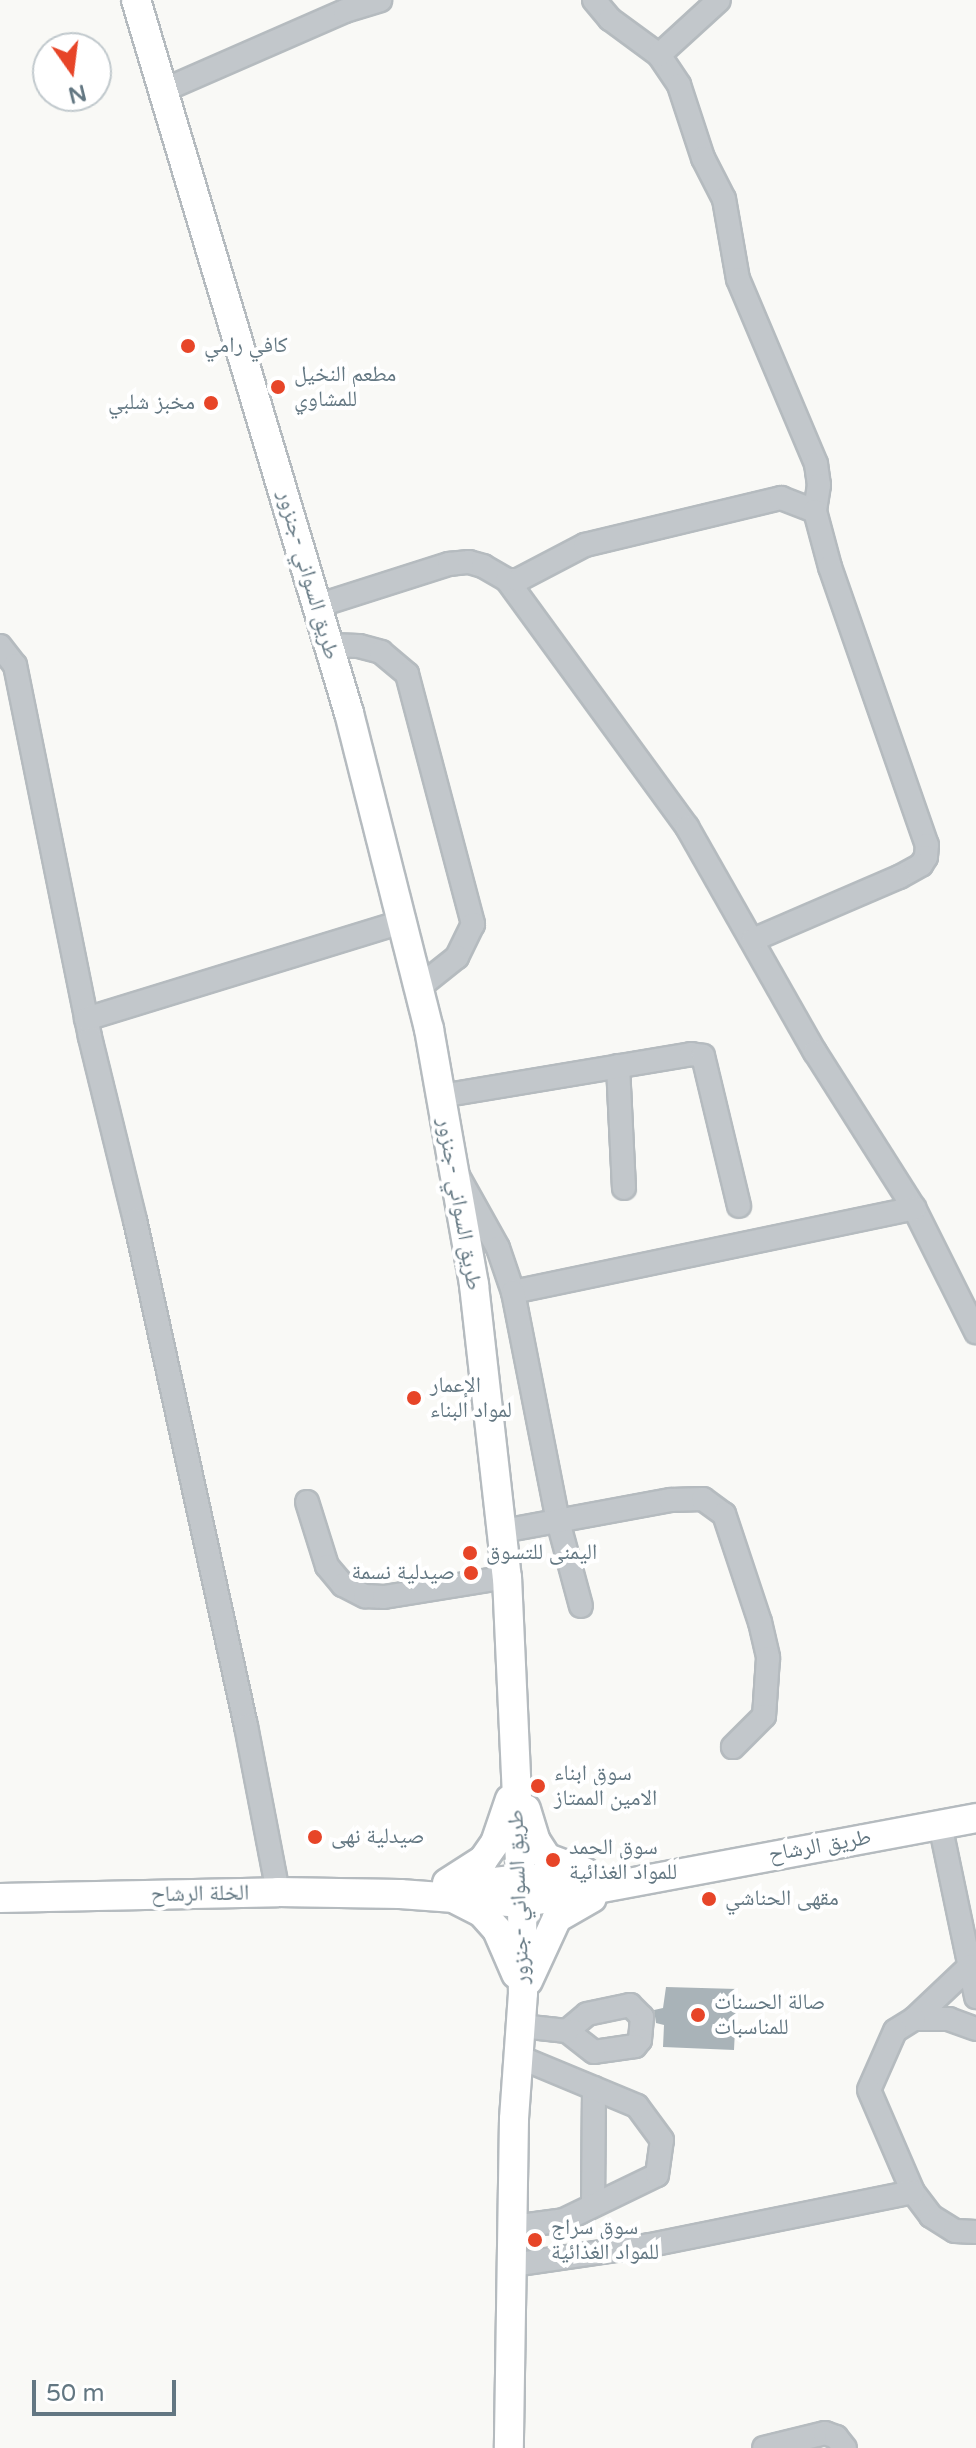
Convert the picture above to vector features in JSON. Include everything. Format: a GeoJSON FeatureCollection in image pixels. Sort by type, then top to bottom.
{"type":"FeatureCollection","features":[{"type":"Feature","properties":{"kind":"main road","name":"طريق السواني -جنزور"},"geometry":{"type":"LineString","coordinates":[[136,0],[317,606],[402,922],[441,1096],[478,1316],[507,1577],[521,1891],[523,1993],[513,2227],[509,2448]]}},
{"type":"Feature","properties":{"kind":"main road"},"geometry":{"type":"LineString","coordinates":[[515,1774],[536,1841],[547,1858],[576,1871],[621,1882]]}},
{"type":"Feature","properties":{"kind":"main road"},"geometry":{"type":"LineString","coordinates":[[515,1774],[495,1843],[483,1860],[446,1893],[481,1912],[497,1930],[523,1993]]}},
{"type":"Feature","properties":{"kind":"main road","name":"طريق الرشاح"},"geometry":{"type":"LineString","coordinates":[[521,1891],[621,1882],[976,1818]]}},
{"type":"Feature","properties":{"kind":"main road"},"geometry":{"type":"LineString","coordinates":[[523,1993],[557,1918],[572,1906],[621,1882]]}},
{"type":"Feature","properties":{"kind":"main road","name":"الخلة الرشاح"},"geometry":{"type":"LineString","coordinates":[[0,1898],[521,1891]]}},
{"type":"Feature","properties":{"kind":"street"},"geometry":{"type":"LineString","coordinates":[[162,91],[345,11],[380,0]]}},
{"type":"Feature","properties":{"kind":"street"},"geometry":{"type":"LineString","coordinates":[[594,0],[610,19],[659,55],[679,85],[703,158],[724,199],[738,279],[816,464],[819,485],[815,511],[830,567],[927,845],[926,857],[921,865],[876,888],[753,940]]}},
{"type":"Feature","properties":{"kind":"street"},"geometry":{"type":"LineString","coordinates":[[659,55],[719,0]]}},
{"type":"Feature","properties":{"kind":"street"},"geometry":{"type":"LineString","coordinates":[[507,580],[530,575],[546,562],[585,545],[781,498],[815,511]]}},
{"type":"Feature","properties":{"kind":"street"},"geometry":{"type":"LineString","coordinates":[[317,606],[449,564],[483,566],[507,580],[687,827],[815,1052],[914,1208],[976,1332]]}},
{"type":"Feature","properties":{"kind":"street"},"geometry":{"type":"LineString","coordinates":[[328,645],[359,646],[381,652],[407,674],[473,924],[457,957],[418,988]]}},
{"type":"Feature","properties":{"kind":"street"},"geometry":{"type":"LineString","coordinates":[[0,646],[15,665],[86,1019],[135,1220],[246,1726],[278,1892]]}},
{"type":"Feature","properties":{"kind":"street"},"geometry":{"type":"LineString","coordinates":[[86,1019],[402,922]]}},
{"type":"Feature","properties":{"kind":"street"},"geometry":{"type":"LineString","coordinates":[[441,1096],[691,1054],[703,1056],[739,1206]]}},
{"type":"Feature","properties":{"kind":"street"},"geometry":{"type":"LineString","coordinates":[[618,1066],[624,1188]]}},
{"type":"Feature","properties":{"kind":"street"},"geometry":{"type":"LineString","coordinates":[[453,1168],[498,1248],[513,1292],[558,1521],[581,1606]]}},
{"type":"Feature","properties":{"kind":"street"},"geometry":{"type":"LineString","coordinates":[[513,1292],[914,1208]]}},
{"type":"Feature","properties":{"kind":"street"},"geometry":{"type":"LineString","coordinates":[[503,1531],[671,1500],[703,1499],[724,1514],[756,1608],[768,1658],[764,1716],[733,1747]]}},
{"type":"Feature","properties":{"kind":"street"},"geometry":{"type":"LineString","coordinates":[[307,1502],[327,1566],[343,1585],[365,1596],[384,1597],[507,1577]]}},
{"type":"Feature","properties":{"kind":"street"},"geometry":{"type":"LineString","coordinates":[[940,1824],[976,1997]]}},
{"type":"Feature","properties":{"kind":"street"},"geometry":{"type":"LineString","coordinates":[[970,1966],[914,2019],[895,2031],[869,2090],[913,2192],[931,2216],[955,2231],[976,2232]]}},
{"type":"Feature","properties":{"kind":"street"},"geometry":{"type":"LineString","coordinates":[[914,2019],[949,2019],[976,2029]]}},
{"type":"Feature","properties":{"kind":"street"},"geometry":{"type":"LineString","coordinates":[[521,2026],[567,2031]]}},
{"type":"Feature","properties":{"kind":"street"},"geometry":{"type":"LineString","coordinates":[[513,2227],[564,2220],[657,2175],[662,2140],[637,2106],[519,2057]]}},
{"type":"Feature","properties":{"kind":"street"},"geometry":{"type":"LineString","coordinates":[[593,2205],[594,2088]]}},
{"type":"Feature","properties":{"kind":"street"},"geometry":{"type":"LineString","coordinates":[[512,2265],[650,2245],[913,2192]]}},
{"type":"Feature","properties":{"kind":"street"},"geometry":{"type":"LineString","coordinates":[[764,2448],[825,2433],[836,2437],[845,2448]]}},
{"type":"Feature","properties":{"kind":"building"},"geometry":{"type":"Polygon","coordinates":[[[666,1987],[737,1989],[734,2050],[663,2047],[664,2025],[656,2023],[654,2010],[663,2008],[666,1987]]]}},
{"type":"Feature","properties":{"kind":"place","name":"كافي رامي"},"geometry":{"type":"Point","coordinates":[188,346]}},
{"type":"Feature","properties":{"kind":"place","name":"مطعم النخيل للمشاوي"},"geometry":{"type":"Point","coordinates":[278,387]}},
{"type":"Feature","properties":{"kind":"place","name":"مخبز شلبي"},"geometry":{"type":"Point","coordinates":[211,403]}},
{"type":"Feature","properties":{"kind":"place","name":"الإعمار لمواد البناء"},"geometry":{"type":"Point","coordinates":[414,1398]}},
{"type":"Feature","properties":{"kind":"place","name":"اليمنى للتسوق"},"geometry":{"type":"Point","coordinates":[470,1553]}},
{"type":"Feature","properties":{"kind":"place","name":"صيدلية نسمة"},"geometry":{"type":"Point","coordinates":[471,1573]}},
{"type":"Feature","properties":{"kind":"place","name":"سوق ابناء الامين الممتاز"},"geometry":{"type":"Point","coordinates":[538,1786]}},
{"type":"Feature","properties":{"kind":"place","name":"صيدلية نهى"},"geometry":{"type":"Point","coordinates":[315,1837]}},
{"type":"Feature","properties":{"kind":"place","name":"سوق الحمد للمواد الغذائية"},"geometry":{"type":"Point","coordinates":[553,1860]}},
{"type":"Feature","properties":{"kind":"place","name":"مقهى الحناشي"},"geometry":{"type":"Point","coordinates":[709,1899]}},
{"type":"Feature","properties":{"kind":"place","name":"صالة الحسنات للمناسبات"},"geometry":{"type":"Point","coordinates":[698,2015]}},
{"type":"Feature","properties":{"kind":"place","name":"سوق سراج للمواد الغذائية"},"geometry":{"type":"Point","coordinates":[535,2240]}}]}
